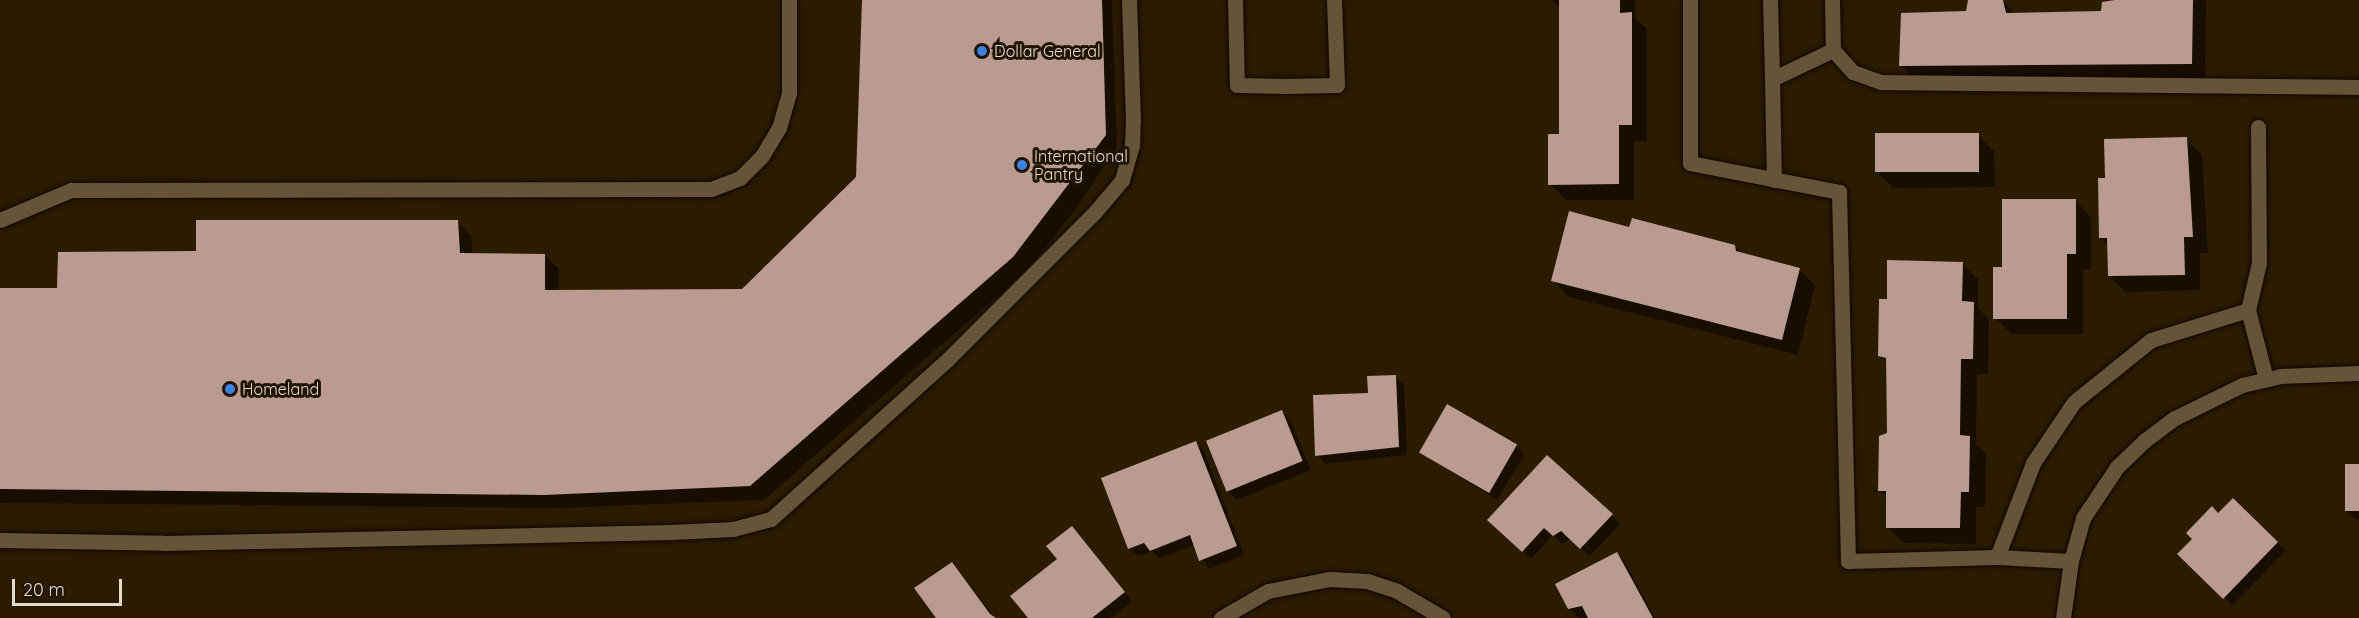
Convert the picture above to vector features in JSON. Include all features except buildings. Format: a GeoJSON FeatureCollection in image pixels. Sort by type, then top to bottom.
{"type":"FeatureCollection","features":[{"type":"Feature","properties":{"kind":"street"},"geometry":{"type":"LineString","coordinates":[[0,220],[71,190],[711,189],[740,178],[762,156],[779,128],[789,93],[789,0]]}},
{"type":"Feature","properties":{"kind":"street"},"geometry":{"type":"LineString","coordinates":[[0,540],[164,543],[670,532],[733,529],[771,519],[946,361],[1095,212],[1122,180],[1132,146],[1133,121],[1128,0]]}},
{"type":"Feature","properties":{"kind":"street"},"geometry":{"type":"LineString","coordinates":[[1235,0],[1237,85],[1284,86],[1337,85],[1334,0]]}},
{"type":"Feature","properties":{"kind":"street"},"geometry":{"type":"LineString","coordinates":[[1690,0],[1690,163],[1839,192],[1848,561],[1997,557],[2071,561]]}},
{"type":"Feature","properties":{"kind":"street"},"geometry":{"type":"LineString","coordinates":[[1770,0],[1774,180]]}},
{"type":"Feature","properties":{"kind":"street"},"geometry":{"type":"LineString","coordinates":[[1832,0],[1833,50],[1853,72],[1881,82],[2359,87]]}},
{"type":"Feature","properties":{"kind":"street"},"geometry":{"type":"LineString","coordinates":[[1772,79],[1833,50]]}},
{"type":"Feature","properties":{"kind":"street"},"geometry":{"type":"LineString","coordinates":[[2258,127],[2259,263],[2248,310],[2266,379]]}},
{"type":"Feature","properties":{"kind":"street"},"geometry":{"type":"LineString","coordinates":[[1997,557],[2032,463],[2074,402],[2151,340],[2248,310]]}},
{"type":"Feature","properties":{"kind":"street"},"geometry":{"type":"LineString","coordinates":[[2063,618],[2071,561],[2083,518],[2096,495],[2144,441],[2175,418],[2208,399],[2266,379],[2359,373]]}},
{"type":"Feature","properties":{"kind":"street"},"geometry":{"type":"LineString","coordinates":[[1221,618],[1268,591],[1330,579],[1368,581],[1397,591],[1443,618]]}},
{"type":"Feature","properties":{"kind":"place","name":"Dollar General"},"geometry":{"type":"Point","coordinates":[982,51]}},
{"type":"Feature","properties":{"kind":"place","name":"International Pantry"},"geometry":{"type":"Point","coordinates":[1022,165]}},
{"type":"Feature","properties":{"kind":"place","name":"Homeland"},"geometry":{"type":"Point","coordinates":[230,389]}}]}
